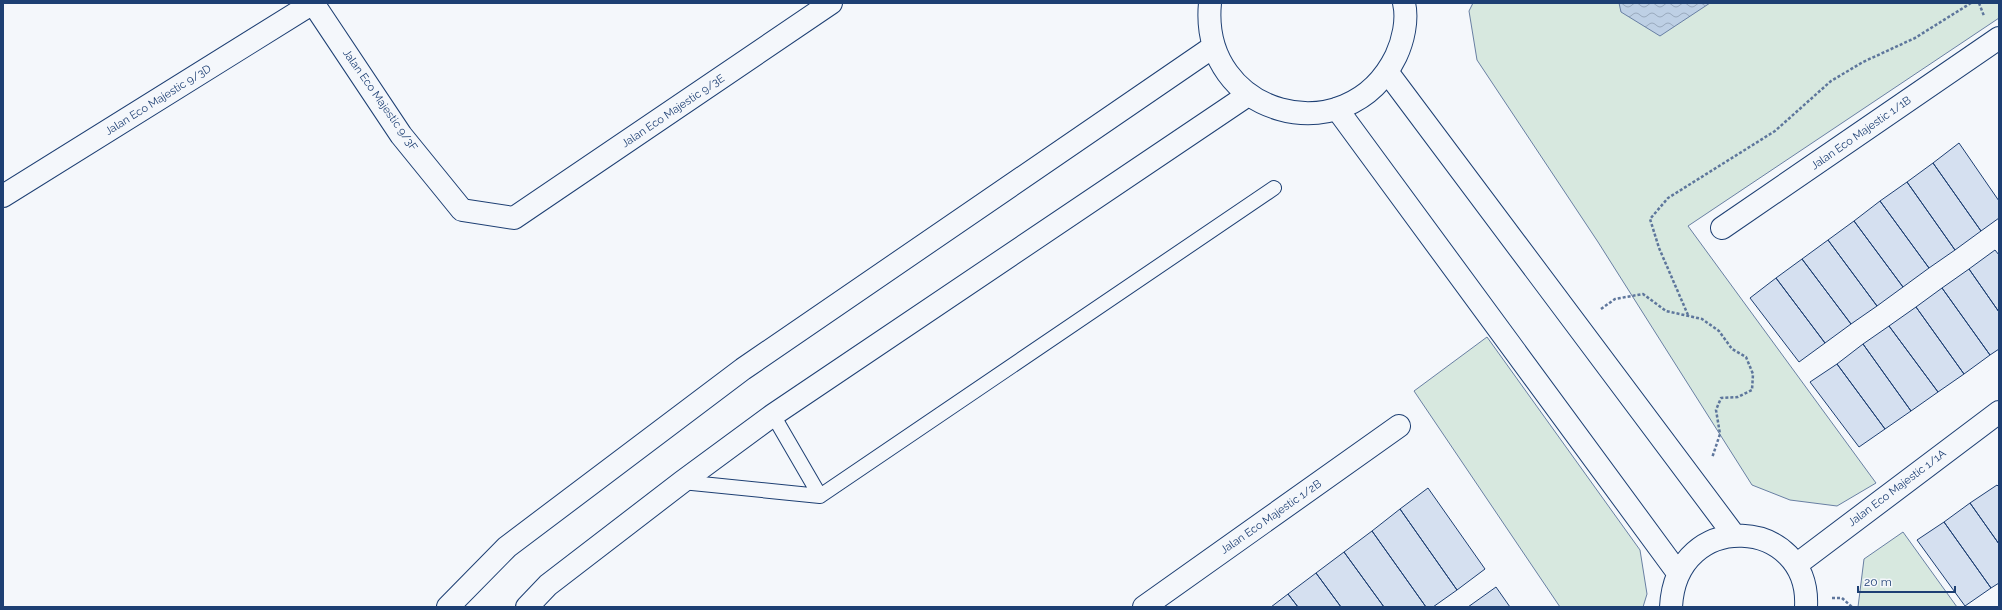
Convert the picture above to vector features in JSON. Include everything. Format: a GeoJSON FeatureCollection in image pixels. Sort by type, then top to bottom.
{"type":"FeatureCollection","features":[{"type":"Feature","properties":{"kind":"street","name":"Jalan Eco Majestic 9/3D"},"geometry":{"type":"LineString","coordinates":[[3,196],[313,3]]}},
{"type":"Feature","properties":{"kind":"street","name":"Jalan Eco Majestic 9/3F"},"geometry":{"type":"LineString","coordinates":[[313,3],[401,135],[462,210],[514,218]]}},
{"type":"Feature","properties":{"kind":"street","name":"Jalan Eco Majestic 9/3E"},"geometry":{"type":"LineString","coordinates":[[514,218],[831,3]]}},
{"type":"Feature","properties":{"kind":"street"},"geometry":{"type":"LineString","coordinates":[[1210,3],[1208,21],[1213,48],[1227,74],[1248,95],[1276,109],[1306,114],[1337,109],[1365,95],[1388,72],[1402,43],[1406,10],[1404,3]]}},
{"type":"Feature","properties":{"kind":"street","name":"Jalan Eco Majestic 1/1B"},"geometry":{"type":"LineString","coordinates":[[1722,228],[1997,43]]}},
{"type":"Feature","properties":{"kind":"street"},"geometry":{"type":"LineString","coordinates":[[448,607],[508,547],[743,369],[1213,48]]}},
{"type":"Feature","properties":{"kind":"street"},"geometry":{"type":"LineString","coordinates":[[1388,72],[1734,535]]}},
{"type":"Feature","properties":{"kind":"street"},"geometry":{"type":"LineString","coordinates":[[527,607],[548,585],[682,482],[773,415],[1248,95]]}},
{"type":"Feature","properties":{"kind":"street"},"geometry":{"type":"LineString","coordinates":[[1337,109],[1678,573]]}},
{"type":"Feature","properties":{"kind":"street","name":"Jalan Eco Majestic 1/1A"},"geometry":{"type":"LineString","coordinates":[[1796,565],[1999,412]]}},
{"type":"Feature","properties":{"kind":"street","name":"Jalan Eco Majestic 1/2B"},"geometry":{"type":"LineString","coordinates":[[1144,607],[1399,426]]}},
{"type":"Feature","properties":{"kind":"street"},"geometry":{"type":"LineString","coordinates":[[1671,607],[1672,590],[1678,573],[1688,558],[1701,546],[1717,538],[1734,535],[1752,536],[1769,542],[1784,552],[1796,565],[1804,580],[1806,607]]}},
{"type":"Feature","properties":{"kind":"lane"},"geometry":{"type":"LineString","coordinates":[[682,482],[820,496],[1274,188]]}},
{"type":"Feature","properties":{"kind":"lane"},"geometry":{"type":"LineString","coordinates":[[773,415],[820,496]]}},
{"type":"Feature","properties":{"kind":"path"},"geometry":{"type":"LineString","coordinates":[[1688,315],[1659,248],[1650,219],[1668,198],[1775,131],[1831,81],[1915,38],[1971,3]]}},
{"type":"Feature","properties":{"kind":"path"},"geometry":{"type":"LineString","coordinates":[[1578,326],[1615,299],[1643,294],[1666,311],[1702,319],[1719,331],[1732,349],[1746,357],[1753,374],[1752,390],[1738,397],[1721,398],[1716,410],[1720,434],[1714,457],[1694,480]]}},
{"type":"Feature","properties":{"kind":"shaded area"},"geometry":{"type":"Polygon","coordinates":[[[1473,3],[1999,3],[1999,18],[1688,226],[1876,483],[1837,506],[1790,500],[1752,485],[1598,242],[1477,60],[1469,11],[1473,3]]]}},
{"type":"Feature","properties":{"kind":"shaded area"},"geometry":{"type":"Polygon","coordinates":[[[1487,337],[1640,550],[1647,594],[1643,607],[1560,607],[1414,391],[1487,337]]]}},
{"type":"Feature","properties":{"kind":"shaded area"},"geometry":{"type":"Polygon","coordinates":[[[1903,532],[1957,607],[1858,607],[1864,559],[1903,532]]]}},
{"type":"Feature","properties":{"kind":"water"},"geometry":{"type":"Polygon","coordinates":[[[1619,3],[1710,3],[1660,36],[1621,12],[1619,3]]]}},
{"type":"Feature","properties":{"kind":"building"},"geometry":{"type":"Polygon","coordinates":[[[1959,143],[1999,201],[1999,218],[1981,231],[1933,163],[1959,143]]]}},
{"type":"Feature","properties":{"kind":"building"},"geometry":{"type":"Polygon","coordinates":[[[1933,163],[1981,231],[1955,250],[1907,182],[1933,163]]]}},
{"type":"Feature","properties":{"kind":"building"},"geometry":{"type":"Polygon","coordinates":[[[1907,182],[1955,250],[1929,268],[1880,201],[1907,182]]]}},
{"type":"Feature","properties":{"kind":"building"},"geometry":{"type":"Polygon","coordinates":[[[1880,201],[1929,268],[1903,287],[1854,221],[1880,201]]]}},
{"type":"Feature","properties":{"kind":"building"},"geometry":{"type":"Polygon","coordinates":[[[1854,221],[1903,287],[1877,306],[1828,240],[1854,221]]]}},
{"type":"Feature","properties":{"kind":"building"},"geometry":{"type":"Polygon","coordinates":[[[1828,240],[1877,306],[1851,324],[1802,259],[1828,240]]]}},
{"type":"Feature","properties":{"kind":"building"},"geometry":{"type":"Polygon","coordinates":[[[1995,250],[1999,255],[1999,312],[1969,269],[1995,250]]]}},
{"type":"Feature","properties":{"kind":"building"},"geometry":{"type":"Polygon","coordinates":[[[1802,259],[1851,324],[1825,343],[1776,278],[1802,259]]]}},
{"type":"Feature","properties":{"kind":"building"},"geometry":{"type":"Polygon","coordinates":[[[1969,269],[1999,312],[1999,349],[1990,355],[1942,288],[1969,269]]]}},
{"type":"Feature","properties":{"kind":"building"},"geometry":{"type":"Polygon","coordinates":[[[1776,278],[1825,343],[1799,362],[1750,298],[1776,278]]]}},
{"type":"Feature","properties":{"kind":"building"},"geometry":{"type":"Polygon","coordinates":[[[1942,288],[1990,355],[1964,374],[1916,307],[1942,288]]]}},
{"type":"Feature","properties":{"kind":"building"},"geometry":{"type":"Polygon","coordinates":[[[1916,307],[1964,374],[1938,392],[1889,326],[1916,307]]]}},
{"type":"Feature","properties":{"kind":"building"},"geometry":{"type":"Polygon","coordinates":[[[1889,326],[1938,392],[1911,411],[1863,344],[1889,326]]]}},
{"type":"Feature","properties":{"kind":"building"},"geometry":{"type":"Polygon","coordinates":[[[1863,344],[1911,411],[1885,429],[1837,364],[1863,344]]]}},
{"type":"Feature","properties":{"kind":"building"},"geometry":{"type":"Polygon","coordinates":[[[1837,364],[1885,429],[1859,447],[1810,382],[1837,364]]]}},
{"type":"Feature","properties":{"kind":"building"},"geometry":{"type":"Polygon","coordinates":[[[1997,485],[1999,487],[1999,544],[1970,503],[1997,485]]]}},
{"type":"Feature","properties":{"kind":"building"},"geometry":{"type":"Polygon","coordinates":[[[1428,488],[1485,569],[1457,590],[1400,509],[1428,488]]]}},
{"type":"Feature","properties":{"kind":"building"},"geometry":{"type":"Polygon","coordinates":[[[1970,503],[1999,544],[1999,583],[1991,588],[1944,522],[1970,503]]]}},
{"type":"Feature","properties":{"kind":"building"},"geometry":{"type":"Polygon","coordinates":[[[1400,509],[1457,590],[1433,607],[1426,607],[1372,531],[1400,509]]]}},
{"type":"Feature","properties":{"kind":"building"},"geometry":{"type":"Polygon","coordinates":[[[1944,522],[1991,588],[1965,606],[1917,540],[1944,522]]]}},
{"type":"Feature","properties":{"kind":"building"},"geometry":{"type":"Polygon","coordinates":[[[1372,531],[1426,607],[1384,607],[1344,552],[1372,531]]]}},
{"type":"Feature","properties":{"kind":"building"},"geometry":{"type":"Polygon","coordinates":[[[1344,552],[1384,607],[1341,607],[1316,573],[1344,552]]]}},
{"type":"Feature","properties":{"kind":"building"},"geometry":{"type":"Polygon","coordinates":[[[1316,573],[1341,607],[1298,607],[1288,594],[1316,573]]]}},
{"type":"Feature","properties":{"kind":"building"},"geometry":{"type":"Polygon","coordinates":[[[1496,587],[1510,607],[1468,607],[1496,587]]]}},
{"type":"Feature","properties":{"kind":"building"},"geometry":{"type":"Polygon","coordinates":[[[1288,594],[1298,607],[1271,607],[1288,594]]]}}]}
